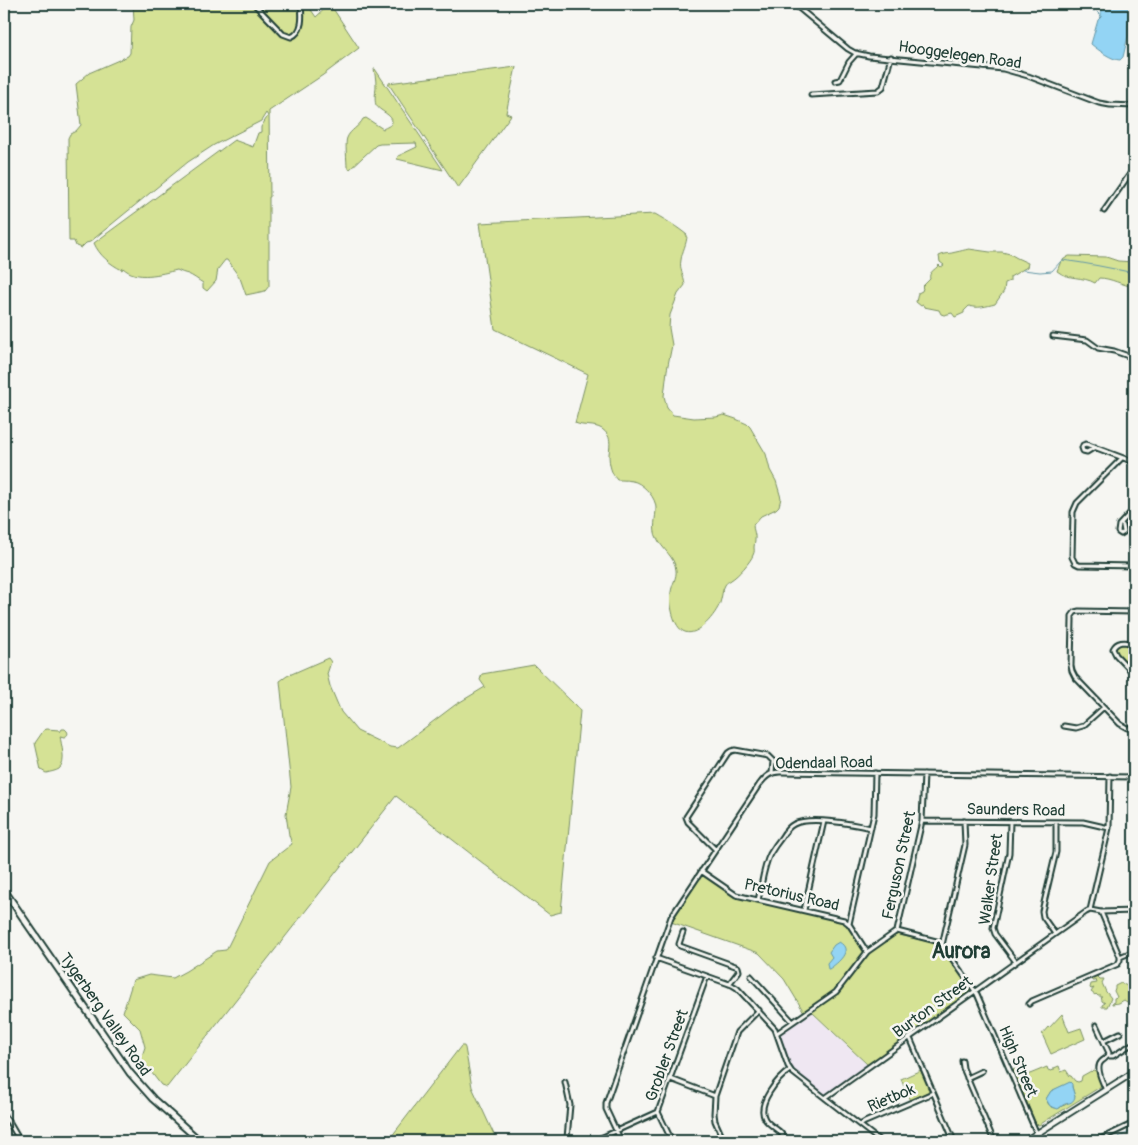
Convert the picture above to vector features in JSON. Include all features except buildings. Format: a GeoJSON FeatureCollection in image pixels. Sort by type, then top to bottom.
{"type":"FeatureCollection","features":[{"type":"Feature","properties":{"kind":"main road","name":"Tygerberg Valley Road"},"geometry":{"type":"LineString","coordinates":[[4,890],[130,1072],[154,1099],[200,1141]]}},
{"type":"Feature","properties":{"kind":"main road"},"geometry":{"type":"LineString","coordinates":[[1025,1141],[1134,1072]]}},
{"type":"Feature","properties":{"kind":"street"},"geometry":{"type":"LineString","coordinates":[[254,4],[283,34],[291,37],[298,33],[301,4]]}},
{"type":"Feature","properties":{"kind":"street","name":"Hooggelegen Road"},"geometry":{"type":"LineString","coordinates":[[794,4],[844,45],[857,53],[869,56],[1003,70],[1028,76],[1099,103],[1110,106],[1134,106]]}},
{"type":"Feature","properties":{"kind":"street"},"geometry":{"type":"LineString","coordinates":[[835,81],[840,80],[849,62],[857,53]]}},
{"type":"Feature","properties":{"kind":"street"},"geometry":{"type":"LineString","coordinates":[[811,95],[878,91],[883,87],[891,58]]}},
{"type":"Feature","properties":{"kind":"street"},"geometry":{"type":"LineString","coordinates":[[1104,211],[1132,175],[1134,168]]}},
{"type":"Feature","properties":{"kind":"street"},"geometry":{"type":"LineString","coordinates":[[1053,336],[1087,340],[1098,348],[1134,358]]}},
{"type":"Feature","properties":{"kind":"street"},"geometry":{"type":"LineString","coordinates":[[1095,447],[1134,462]]}},
{"type":"Feature","properties":{"kind":"street"},"geometry":{"type":"LineString","coordinates":[[1122,458],[1076,503],[1074,507],[1072,557],[1075,563],[1079,565],[1134,566]]}},
{"type":"Feature","properties":{"kind":"street"},"geometry":{"type":"LineString","coordinates":[[1121,523],[1134,509]]}},
{"type":"Feature","properties":{"kind":"street"},"geometry":{"type":"LineString","coordinates":[[1134,612],[1079,611],[1075,612],[1072,616],[1072,672],[1122,726],[1134,728]]}},
{"type":"Feature","properties":{"kind":"street"},"geometry":{"type":"LineString","coordinates":[[1134,643],[1119,642],[1113,649],[1116,655],[1134,674]]}},
{"type":"Feature","properties":{"kind":"street"},"geometry":{"type":"LineString","coordinates":[[1064,726],[1076,728],[1083,726],[1104,706]]}},
{"type":"Feature","properties":{"kind":"street"},"geometry":{"type":"LineString","coordinates":[[715,850],[688,822],[686,817],[728,753],[734,750],[768,756],[773,761],[772,773]]}},
{"type":"Feature","properties":{"kind":"street","name":"Odendaal Road"},"geometry":{"type":"LineString","coordinates":[[616,1131],[606,1106],[606,1100],[671,917],[765,777],[772,773],[1134,776]]}},
{"type":"Feature","properties":{"kind":"street"},"geometry":{"type":"LineString","coordinates":[[849,924],[875,809],[875,773]]}},
{"type":"Feature","properties":{"kind":"street","name":"Ferguson Street"},"geometry":{"type":"LineString","coordinates":[[897,931],[922,821],[924,774]]}},
{"type":"Feature","properties":{"kind":"street"},"geometry":{"type":"LineString","coordinates":[[1110,776],[1108,828],[1090,910],[1134,912]]}},
{"type":"Feature","properties":{"kind":"street"},"geometry":{"type":"LineString","coordinates":[[758,900],[768,858],[792,825],[801,822],[824,821],[871,828]]}},
{"type":"Feature","properties":{"kind":"street"},"geometry":{"type":"LineString","coordinates":[[804,910],[824,821]]}},
{"type":"Feature","properties":{"kind":"street","name":"Saunders Road"},"geometry":{"type":"LineString","coordinates":[[922,821],[1089,823],[1108,828]]}},
{"type":"Feature","properties":{"kind":"street"},"geometry":{"type":"LineString","coordinates":[[777,1033],[838,990],[867,952],[897,931],[936,941],[942,945],[965,845],[964,821]]}},
{"type":"Feature","properties":{"kind":"street","name":"Walker Street"},"geometry":{"type":"LineString","coordinates":[[1010,822],[1009,853],[993,928],[995,934],[1016,962]]}},
{"type":"Feature","properties":{"kind":"street"},"geometry":{"type":"LineString","coordinates":[[1055,934],[1043,916],[1042,911],[1056,852],[1056,822]]}},
{"type":"Feature","properties":{"kind":"street","name":"Pretorius Road"},"geometry":{"type":"LineString","coordinates":[[701,871],[736,895],[842,919],[849,924],[867,952]]}},
{"type":"Feature","properties":{"kind":"street","name":"Burton Street"},"geometry":{"type":"LineString","coordinates":[[825,1098],[1090,910]]}},
{"type":"Feature","properties":{"kind":"street"},"geometry":{"type":"LineString","coordinates":[[1029,1004],[1032,1001],[1116,966],[1120,962],[1120,957],[1101,912]]}},
{"type":"Feature","properties":{"kind":"street"},"geometry":{"type":"LineString","coordinates":[[683,932],[680,946],[739,968],[738,973],[730,984]]}},
{"type":"Feature","properties":{"kind":"street","name":"High Street"},"geometry":{"type":"LineString","coordinates":[[942,945],[976,991],[1040,1141]]}},
{"type":"Feature","properties":{"kind":"street"},"geometry":{"type":"LineString","coordinates":[[1120,957],[1134,951]]}},
{"type":"Feature","properties":{"kind":"street"},"geometry":{"type":"LineString","coordinates":[[656,958],[730,984],[739,990],[773,1026],[790,1070],[880,1141]]}},
{"type":"Feature","properties":{"kind":"street","name":"Grobler Street"},"geometry":{"type":"LineString","coordinates":[[672,1141],[658,1112],[707,976]]}},
{"type":"Feature","properties":{"kind":"street"},"geometry":{"type":"LineString","coordinates":[[751,976],[793,1022]]}},
{"type":"Feature","properties":{"kind":"street"},"geometry":{"type":"LineString","coordinates":[[724,1141],[715,1121],[715,1096],[737,1032],[759,1010]]}},
{"type":"Feature","properties":{"kind":"street"},"geometry":{"type":"LineString","coordinates":[[1096,1025],[1109,1052],[1109,1056]]}},
{"type":"Feature","properties":{"kind":"street"},"geometry":{"type":"LineString","coordinates":[[1104,1041],[1120,1034]]}},
{"type":"Feature","properties":{"kind":"street"},"geometry":{"type":"LineString","coordinates":[[910,1038],[954,1141]]}},
{"type":"Feature","properties":{"kind":"street"},"geometry":{"type":"LineString","coordinates":[[1106,1090],[1099,1067],[1100,1063],[1132,1044]]}},
{"type":"Feature","properties":{"kind":"street"},"geometry":{"type":"LineString","coordinates":[[962,1060],[963,1068],[994,1141]]}},
{"type":"Feature","properties":{"kind":"street"},"geometry":{"type":"LineString","coordinates":[[786,1140],[767,1121],[763,1109],[770,1090],[790,1070]]}},
{"type":"Feature","properties":{"kind":"street"},"geometry":{"type":"LineString","coordinates":[[967,1078],[982,1071]]}},
{"type":"Feature","properties":{"kind":"street"},"geometry":{"type":"LineString","coordinates":[[671,1079],[715,1096]]}},
{"type":"Feature","properties":{"kind":"street"},"geometry":{"type":"LineString","coordinates":[[565,1082],[570,1105],[568,1141]]}},
{"type":"Feature","properties":{"kind":"street","name":"Rietbok"},"geometry":{"type":"LineString","coordinates":[[860,1125],[933,1093]]}},
{"type":"Feature","properties":{"kind":"street"},"geometry":{"type":"LineString","coordinates":[[594,1141],[658,1112]]}},
{"type":"Feature","properties":{"kind":"street"},"geometry":{"type":"LineString","coordinates":[[4,1116],[20,1141]]}},
{"type":"Feature","properties":{"kind":"street"},"geometry":{"type":"LineString","coordinates":[[1096,1141],[1134,1124]]}},
{"type":"Feature","properties":{"kind":"street"},"geometry":{"type":"LineString","coordinates":[[616,1131],[621,1141]]}},
{"type":"Feature","properties":{"kind":"street"},"geometry":{"type":"LineString","coordinates":[[1105,1137],[1107,1141]]}},
{"type":"Feature","properties":{"kind":"shaded area"},"geometry":{"type":"Polygon","coordinates":[[[811,1012],[867,1065],[826,1094],[793,1070],[780,1036],[781,1033],[811,1012]]]}},
{"type":"Feature","properties":{"kind":"green space"},"geometry":{"type":"Polygon","coordinates":[[[133,4],[307,4],[316,17],[330,4],[359,48],[269,111],[269,286],[265,291],[246,295],[240,278],[227,260],[218,269],[216,281],[207,291],[203,288],[203,283],[177,270],[156,275],[142,275],[129,272],[123,268],[122,270],[105,259],[94,243],[234,140],[253,147],[258,133],[261,132],[261,127],[268,116],[266,113],[261,121],[214,145],[188,162],[81,248],[76,246],[74,241],[69,241],[68,138],[81,125],[76,84],[89,73],[128,56],[130,53],[131,27],[134,20],[133,4]]]}},
{"type":"Feature","properties":{"kind":"green space"},"geometry":{"type":"Polygon","coordinates":[[[516,67],[506,113],[511,115],[458,188],[388,83],[516,67]]]}},
{"type":"Feature","properties":{"kind":"green space"},"geometry":{"type":"Polygon","coordinates":[[[374,69],[443,170],[397,159],[398,156],[417,147],[416,143],[376,145],[350,169],[347,167],[346,140],[363,119],[366,118],[383,129],[392,122],[390,117],[376,105],[374,69]]]}},
{"type":"Feature","properties":{"kind":"green space"},"geometry":{"type":"Polygon","coordinates":[[[655,214],[687,235],[681,263],[685,285],[678,294],[670,315],[669,328],[672,345],[664,396],[667,408],[673,415],[694,418],[724,415],[747,424],[766,454],[781,498],[776,509],[761,516],[753,525],[755,538],[754,554],[744,568],[725,585],[715,613],[701,628],[690,633],[681,630],[677,625],[671,608],[671,596],[676,570],[671,557],[656,535],[654,527],[656,504],[652,496],[636,482],[617,480],[609,461],[610,440],[602,429],[575,423],[588,374],[495,329],[480,223],[655,214]]]}},
{"type":"Feature","properties":{"kind":"green space"},"geometry":{"type":"Polygon","coordinates":[[[969,249],[1010,254],[1028,263],[1027,267],[1010,277],[1010,281],[1005,283],[1004,291],[995,304],[979,307],[969,306],[964,313],[955,317],[952,313],[944,315],[939,310],[921,306],[916,302],[918,293],[922,291],[922,287],[930,279],[931,273],[939,265],[941,267],[944,265],[940,262],[939,256],[969,249]]]}},
{"type":"Feature","properties":{"kind":"green space"},"geometry":{"type":"Polygon","coordinates":[[[1069,256],[1106,257],[1118,261],[1134,262],[1134,287],[1103,278],[1099,278],[1095,283],[1086,279],[1061,274],[1057,271],[1061,261],[1069,256]]]}},
{"type":"Feature","properties":{"kind":"green space"},"geometry":{"type":"Polygon","coordinates":[[[1120,644],[1134,644],[1134,672],[1115,652],[1116,646],[1120,644]]]}},
{"type":"Feature","properties":{"kind":"green space"},"geometry":{"type":"Polygon","coordinates":[[[328,658],[331,662],[327,674],[341,712],[357,731],[390,747],[398,748],[455,705],[485,687],[480,680],[482,674],[534,665],[575,705],[580,711],[561,912],[550,915],[396,796],[167,1087],[161,1085],[141,1059],[145,1047],[140,1029],[123,1012],[133,980],[149,975],[173,978],[217,951],[226,950],[270,861],[292,844],[286,814],[291,787],[280,681],[328,658]]]}},
{"type":"Feature","properties":{"kind":"green space"},"geometry":{"type":"Polygon","coordinates":[[[62,729],[65,729],[68,733],[64,737],[60,736],[63,758],[61,766],[58,770],[46,773],[41,770],[35,743],[44,730],[59,730],[60,732],[62,729]]]}},
{"type":"Feature","properties":{"kind":"green space"},"geometry":{"type":"Polygon","coordinates":[[[701,876],[705,876],[735,896],[844,921],[864,952],[837,988],[804,1012],[784,979],[759,953],[671,922],[675,913],[701,876]]]}},
{"type":"Feature","properties":{"kind":"green space"},"geometry":{"type":"Polygon","coordinates":[[[896,934],[938,944],[942,947],[971,991],[868,1065],[812,1012],[840,991],[869,953],[896,934]]]}},
{"type":"Feature","properties":{"kind":"green space"},"geometry":{"type":"Polygon","coordinates":[[[1094,976],[1104,979],[1102,983],[1111,998],[1107,1007],[1102,1007],[1105,1003],[1102,1001],[1101,996],[1091,992],[1094,988],[1090,988],[1091,984],[1097,983],[1096,980],[1092,981],[1094,976]]]}},
{"type":"Feature","properties":{"kind":"green space"},"geometry":{"type":"Polygon","coordinates":[[[1121,983],[1129,987],[1134,996],[1127,1002],[1124,1000],[1112,1004],[1114,998],[1117,997],[1114,991],[1115,986],[1121,983]]]}},
{"type":"Feature","properties":{"kind":"green space"},"geometry":{"type":"Polygon","coordinates":[[[1062,1014],[1069,1032],[1081,1028],[1085,1039],[1051,1054],[1042,1034],[1062,1014]]]}},
{"type":"Feature","properties":{"kind":"green space"},"geometry":{"type":"Polygon","coordinates":[[[461,1046],[465,1048],[472,1087],[497,1141],[388,1141],[461,1046]]]}},
{"type":"Feature","properties":{"kind":"green space"},"geometry":{"type":"Polygon","coordinates":[[[1059,1066],[1061,1072],[1066,1070],[1078,1082],[1081,1081],[1082,1076],[1093,1070],[1096,1071],[1101,1083],[1100,1087],[1039,1125],[1036,1124],[1013,1070],[1020,1067],[1025,1076],[1047,1067],[1051,1071],[1059,1066]],[[1071,1083],[1051,1091],[1046,1099],[1049,1105],[1060,1108],[1075,1097],[1071,1083]]]}},
{"type":"Feature","properties":{"kind":"green space"},"geometry":{"type":"Polygon","coordinates":[[[921,1070],[929,1091],[910,1101],[901,1079],[921,1070]]]}},
{"type":"Feature","properties":{"kind":"water"},"geometry":{"type":"Polygon","coordinates":[[[1101,4],[1134,4],[1128,25],[1128,36],[1123,57],[1120,60],[1109,57],[1091,44],[1098,20],[1101,17],[1101,4]]]}},
{"type":"Feature","properties":{"kind":"water"},"geometry":{"type":"Polygon","coordinates":[[[839,942],[843,945],[845,952],[840,960],[828,969],[827,963],[832,957],[829,952],[839,942]]]}},
{"type":"Feature","properties":{"kind":"water"},"geometry":{"type":"Polygon","coordinates":[[[1070,1082],[1075,1097],[1073,1101],[1058,1109],[1050,1106],[1046,1099],[1051,1091],[1070,1082]]]}},
{"type":"Feature","properties":{"kind":"waterway"},"geometry":{"type":"LineString","coordinates":[[1078,4],[1094,11]]}},
{"type":"Feature","properties":{"kind":"waterway"},"geometry":{"type":"LineString","coordinates":[[1097,12],[1101,16]]}},
{"type":"Feature","properties":{"kind":"waterway"},"geometry":{"type":"LineString","coordinates":[[1023,270],[1052,271],[1062,260],[1134,273]]}},
{"type":"Feature","properties":{"kind":"waterway"},"geometry":{"type":"LineString","coordinates":[[1110,1141],[1134,1130]]}},
{"type":"Feature","properties":{"kind":"district","name":"Aurora"},"geometry":{"type":"Point","coordinates":[961,951]}}]}
